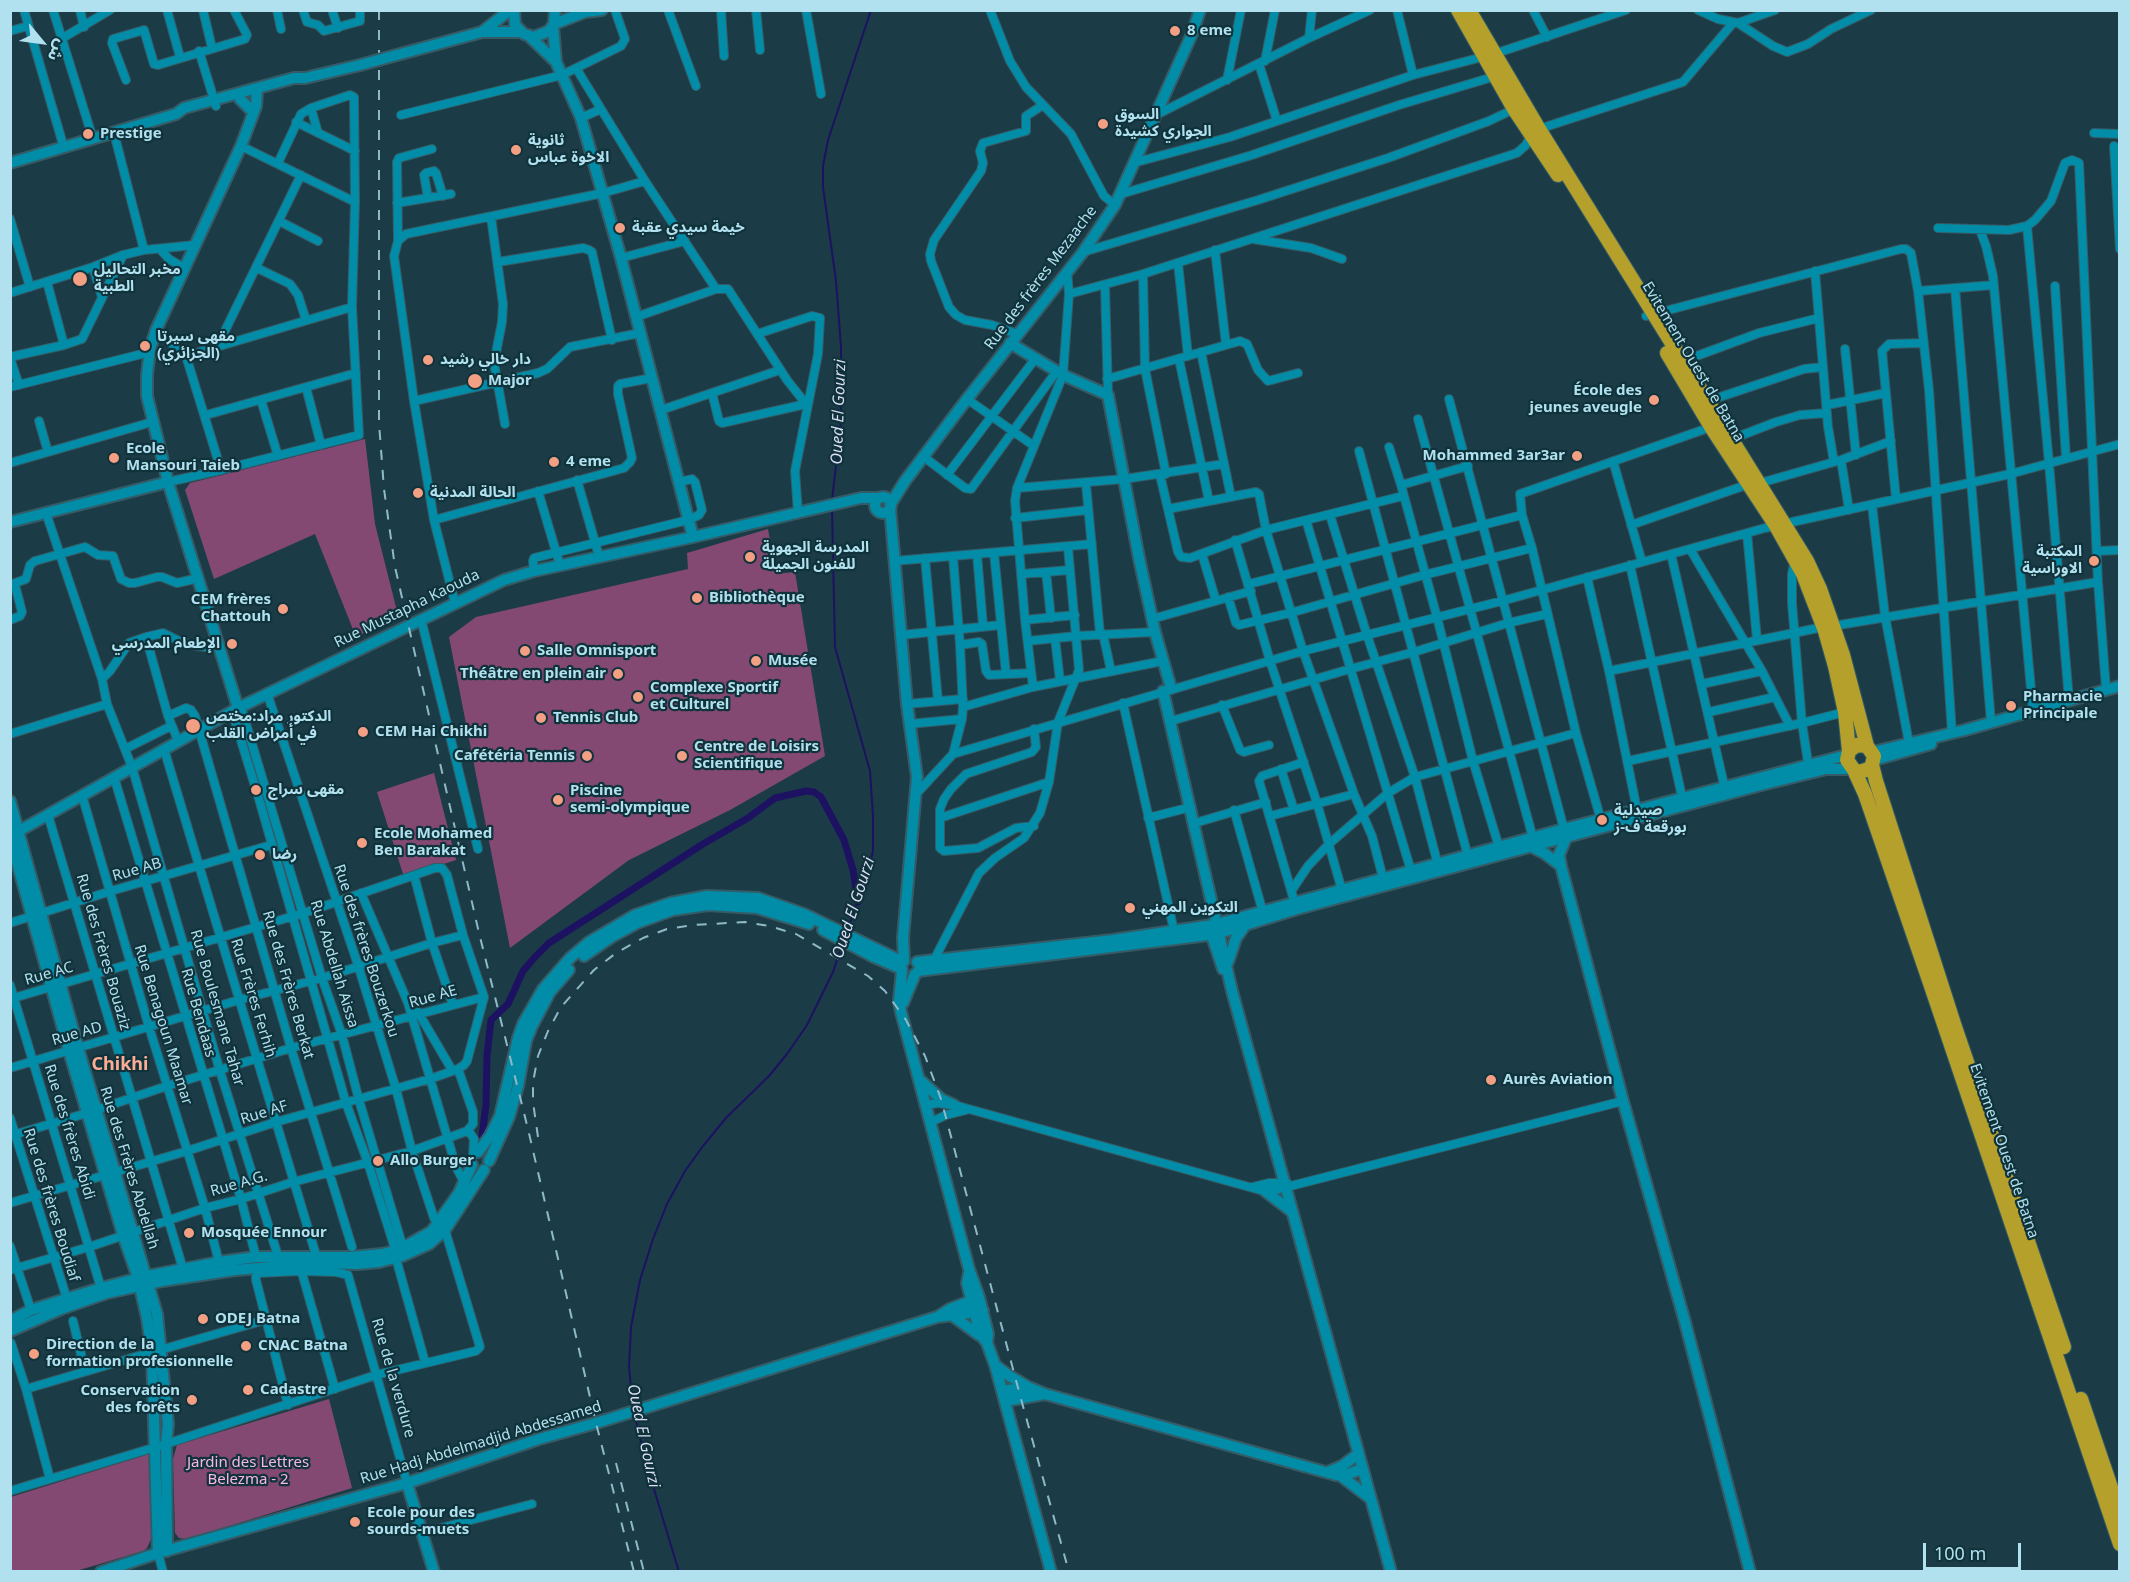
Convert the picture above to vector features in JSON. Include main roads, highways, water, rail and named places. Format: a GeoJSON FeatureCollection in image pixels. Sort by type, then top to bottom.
{"type":"FeatureCollection","features":[{"type":"Feature","properties":{"kind":"highway","name":"Evitement Ouest de Batna"},"geometry":{"type":"LineString","coordinates":[[1458,10],[1490,55],[1535,132],[1650,315],[1683,361],[1732,439],[1754,483]]}},
{"type":"Feature","properties":{"kind":"highway","name":"Evitement Ouest de Batna"},"geometry":{"type":"LineString","coordinates":[[1469,10],[1490,55],[1496,76],[1514,109],[1535,132]]}},
{"type":"Feature","properties":{"kind":"highway","name":"Evitement Ouest de Batna"},"geometry":{"type":"LineString","coordinates":[[1650,315],[1711,427],[1754,483],[1816,579],[1845,712],[1851,761],[1949,1026],[2102,1475],[2118,1537]]}},
{"type":"Feature","properties":{"kind":"highway","name":"Evitement Ouest de Batna"},"geometry":{"type":"LineString","coordinates":[[1781,525],[1843,655],[1876,781],[1949,1026]]}},
{"type":"Feature","properties":{"kind":"highway"},"geometry":{"type":"LineString","coordinates":[[1857,745],[1871,756],[1864,771],[1851,761],[1857,745]]}},
{"type":"Feature","properties":{"kind":"highway","name":"Evitement Ouest de Batna"},"geometry":{"type":"LineString","coordinates":[[2102,1475],[2120,1514]]}},
{"type":"Feature","properties":{"kind":"main road"},"geometry":{"type":"LineString","coordinates":[[482,32],[512,10],[515,25],[556,62]]}},
{"type":"Feature","properties":{"kind":"main road"},"geometry":{"type":"LineString","coordinates":[[555,10],[553,25],[556,62],[581,118],[603,193],[693,537]]}},
{"type":"Feature","properties":{"kind":"main road"},"geometry":{"type":"LineString","coordinates":[[251,100],[294,78],[305,78],[360,65],[482,32],[540,36],[553,25],[582,11],[602,10]]}},
{"type":"Feature","properties":{"kind":"main road","name":"Rue des frères Mezaache"},"geometry":{"type":"LineString","coordinates":[[886,502],[924,457],[1010,343],[1083,252],[1115,205],[1192,34],[1200,10]]}},
{"type":"Feature","properties":{"kind":"main road"},"geometry":{"type":"LineString","coordinates":[[10,163],[176,114],[183,115],[215,103],[251,100],[270,91],[296,84],[305,78]]}},
{"type":"Feature","properties":{"kind":"main road"},"geometry":{"type":"LineString","coordinates":[[237,709],[168,482],[152,422],[147,396],[147,375],[156,330],[241,146],[251,100]]}},
{"type":"Feature","properties":{"kind":"main road"},"geometry":{"type":"LineString","coordinates":[[1010,343],[1060,373],[1108,395],[1152,619],[1163,661],[1171,721],[1195,823],[1219,959],[1232,991],[1287,1185],[1292,1212],[1390,1572]]}},
{"type":"Feature","properties":{"kind":"main road"},"geometry":{"type":"LineString","coordinates":[[10,522],[168,482]]}},
{"type":"Feature","properties":{"kind":"main road","name":"Rue Mustapha Kaouda"},"geometry":{"type":"LineString","coordinates":[[13,834],[267,693],[504,580],[534,571],[850,500],[861,498],[886,502]]}},
{"type":"Feature","properties":{"kind":"main road"},"geometry":{"type":"LineString","coordinates":[[850,500],[877,510]]}},
{"type":"Feature","properties":{"kind":"main road"},"geometry":{"type":"LineString","coordinates":[[891,536],[877,510],[876,501],[886,502],[891,536],[894,561],[909,724],[917,777],[904,933],[909,966],[901,1009]]}},
{"type":"Feature","properties":{"kind":"main road"},"geometry":{"type":"LineString","coordinates":[[1871,756],[1909,743],[2120,686]]}},
{"type":"Feature","properties":{"kind":"main road"},"geometry":{"type":"LineString","coordinates":[[1871,756],[2120,692]]}},
{"type":"Feature","properties":{"kind":"main road"},"geometry":{"type":"LineString","coordinates":[[1215,930],[1296,905],[1532,842],[1809,769],[1851,761]]}},
{"type":"Feature","properties":{"kind":"main road","name":"Rue des Frères Abdellah"},"geometry":{"type":"LineString","coordinates":[[10,801],[13,834],[38,915],[73,1050],[128,1234],[143,1281],[157,1314],[156,1351],[167,1414],[160,1445],[162,1552]]}},
{"type":"Feature","properties":{"kind":"main road"},"geometry":{"type":"LineString","coordinates":[[1343,893],[1383,878],[1412,875],[1438,865],[1469,860],[1498,847],[1532,842],[1545,843],[1601,820],[1637,810],[1683,802]]}},
{"type":"Feature","properties":{"kind":"main road"},"geometry":{"type":"LineString","coordinates":[[1560,861],[1565,834]]}},
{"type":"Feature","properties":{"kind":"main road"},"geometry":{"type":"LineString","coordinates":[[1532,842],[1544,853],[1560,861]]}},
{"type":"Feature","properties":{"kind":"main road"},"geometry":{"type":"LineString","coordinates":[[1545,843],[1560,861],[1750,1572]]}},
{"type":"Feature","properties":{"kind":"main road"},"geometry":{"type":"LineString","coordinates":[[10,1321],[31,1310],[101,1288],[235,1270],[318,1263],[379,1262],[398,1253],[429,1244],[465,1184],[474,1158],[490,1136],[500,1116],[518,1038],[533,1006],[553,976],[565,964],[607,930],[652,908],[707,896],[758,898],[804,914],[862,946],[909,966],[1175,936],[1246,924],[1263,915]]}},
{"type":"Feature","properties":{"kind":"main road"},"geometry":{"type":"LineString","coordinates":[[439,1224],[473,1189],[487,1165],[509,1117],[518,1086],[526,1041],[536,1017],[561,978],[593,949],[655,915],[708,905],[757,908],[825,927]]}},
{"type":"Feature","properties":{"kind":"main road"},"geometry":{"type":"LineString","coordinates":[[1228,966],[1236,938],[1246,924]]}},
{"type":"Feature","properties":{"kind":"main road"},"geometry":{"type":"LineString","coordinates":[[1215,930],[1228,966],[1232,991]]}},
{"type":"Feature","properties":{"kind":"main road"},"geometry":{"type":"LineString","coordinates":[[875,952],[899,943],[904,933]]}},
{"type":"Feature","properties":{"kind":"main road"},"geometry":{"type":"LineString","coordinates":[[1052,1572],[1004,1396],[985,1340],[969,1269],[899,1001],[900,985],[909,966],[935,958],[1175,936]]}},
{"type":"Feature","properties":{"kind":"main road"},"geometry":{"type":"LineString","coordinates":[[875,952],[900,985]]}},
{"type":"Feature","properties":{"kind":"main road"},"geometry":{"type":"LineString","coordinates":[[919,1079],[941,1099],[954,1105]]}},
{"type":"Feature","properties":{"kind":"main road"},"geometry":{"type":"LineString","coordinates":[[474,1158],[486,1154],[487,1165]]}},
{"type":"Feature","properties":{"kind":"main road"},"geometry":{"type":"LineString","coordinates":[[474,1158],[478,1170],[487,1165]]}},
{"type":"Feature","properties":{"kind":"main road"},"geometry":{"type":"LineString","coordinates":[[1265,1191],[1292,1212]]}},
{"type":"Feature","properties":{"kind":"main road"},"geometry":{"type":"LineString","coordinates":[[10,1331],[61,1309],[183,1269],[256,1257],[351,1257],[398,1253]]}},
{"type":"Feature","properties":{"kind":"main road"},"geometry":{"type":"LineString","coordinates":[[951,1312],[967,1283],[969,1269]]}},
{"type":"Feature","properties":{"kind":"main road"},"geometry":{"type":"LineString","coordinates":[[967,1283],[975,1299]]}},
{"type":"Feature","properties":{"kind":"main road"},"geometry":{"type":"LineString","coordinates":[[951,1312],[975,1299]]}},
{"type":"Feature","properties":{"kind":"main road"},"geometry":{"type":"LineString","coordinates":[[951,1312],[978,1312]]}},
{"type":"Feature","properties":{"kind":"main road"},"geometry":{"type":"LineString","coordinates":[[951,1312],[985,1340]]}},
{"type":"Feature","properties":{"kind":"main road","name":"Rue Hadj Abdelmadjid Abdessamed"},"geometry":{"type":"LineString","coordinates":[[101,1572],[162,1552],[407,1483],[528,1443],[951,1312]]}},
{"type":"Feature","properties":{"kind":"main road"},"geometry":{"type":"LineString","coordinates":[[995,1365],[1008,1376],[1045,1394],[1341,1476],[1371,1499]]}},
{"type":"Feature","properties":{"kind":"main road"},"geometry":{"type":"LineString","coordinates":[[1004,1396],[1028,1387]]}},
{"type":"Feature","properties":{"kind":"main road"},"geometry":{"type":"LineString","coordinates":[[1004,1396],[1045,1394]]}},
{"type":"Feature","properties":{"kind":"main road"},"geometry":{"type":"LineString","coordinates":[[1328,1472],[1342,1466],[1358,1454]]}},
{"type":"Feature","properties":{"kind":"main road"},"geometry":{"type":"LineString","coordinates":[[1341,1476],[1362,1469]]}},
{"type":"Feature","properties":{"kind":"main road","name":"Rue de la verdure"},"geometry":{"type":"LineString","coordinates":[[407,1483],[434,1572]]}},
{"type":"Feature","properties":{"kind":"waterway","name":"Oued El Gourzi"},"geometry":{"type":"LineString","coordinates":[[832,500],[841,422],[841,347],[836,281],[823,187],[823,166],[828,140],[871,10]]}},
{"type":"Feature","properties":{"kind":"waterway","name":"Oued El Gourzi"},"geometry":{"type":"LineString","coordinates":[[832,508],[835,647],[870,771],[873,816],[873,851],[847,931]]}},
{"type":"Feature","properties":{"kind":"waterway"},"geometry":{"type":"LineString","coordinates":[[482,1136],[491,1020],[508,1004],[523,971],[535,957],[549,943],[703,844],[748,818],[775,798],[806,791],[814,792],[821,797],[844,840],[853,870],[858,902]]}},
{"type":"Feature","properties":{"kind":"waterway","name":"Oued El Gourzi"},"geometry":{"type":"LineString","coordinates":[[633,1408],[629,1367],[631,1327],[640,1280],[667,1204],[685,1171],[703,1146],[726,1118],[769,1076],[807,1025],[833,972],[842,945]]}},
{"type":"Feature","properties":{"kind":"waterway","name":"Oued El Gourzi"},"geometry":{"type":"LineString","coordinates":[[635,1416],[644,1456],[679,1572]]}},
{"type":"Feature","properties":{"kind":"railway"},"geometry":{"type":"LineString","coordinates":[[379,10],[379,423],[384,489],[395,567],[479,933],[528,1129],[596,1423],[634,1572]]}},
{"type":"Feature","properties":{"kind":"railway"},"geometry":{"type":"LineString","coordinates":[[538,1137],[533,1102],[533,1082],[538,1056],[548,1031],[561,1007],[594,970],[616,953],[643,938],[667,929],[693,925],[745,922],[769,926],[796,934],[868,976],[885,991],[906,1020],[925,1056],[941,1099],[1069,1572]]}},
{"type":"Feature","properties":{"kind":"railway"},"geometry":{"type":"LineString","coordinates":[[616,1463],[644,1572]]}},
{"type":"Feature","properties":{"kind":"place","name":"8 eme"},"geometry":{"type":"Point","coordinates":[1175,31]}},
{"type":"Feature","properties":{"kind":"place","name":"السوق الجواري كشيدة"},"geometry":{"type":"Point","coordinates":[1103,124]}},
{"type":"Feature","properties":{"kind":"place","name":"Prestige"},"geometry":{"type":"Point","coordinates":[88,134]}},
{"type":"Feature","properties":{"kind":"place","name":"ثانوية الاخوة عباس"},"geometry":{"type":"Point","coordinates":[516,150]}},
{"type":"Feature","properties":{"kind":"place","name":"خيمة سيدي عقبة"},"geometry":{"type":"Point","coordinates":[620,228]}},
{"type":"Feature","properties":{"kind":"place","name":"مخبر التحاليل الطبية"},"geometry":{"type":"Point","coordinates":[80,279]}},
{"type":"Feature","properties":{"kind":"place","name":"مقهى سيرتا (الجزائري)"},"geometry":{"type":"Point","coordinates":[145,346]}},
{"type":"Feature","properties":{"kind":"place","name":"دار خالي رشيد"},"geometry":{"type":"Point","coordinates":[428,360]}},
{"type":"Feature","properties":{"kind":"place","name":"Major"},"geometry":{"type":"Point","coordinates":[475,381]}},
{"type":"Feature","properties":{"kind":"place","name":"École des jeunes aveugle"},"geometry":{"type":"Point","coordinates":[1654,400]}},
{"type":"Feature","properties":{"kind":"place","name":"Mohammed 3ar3ar"},"geometry":{"type":"Point","coordinates":[1577,456]}},
{"type":"Feature","properties":{"kind":"place","name":"Ecole Mansouri Taieb"},"geometry":{"type":"Point","coordinates":[114,458]}},
{"type":"Feature","properties":{"kind":"place","name":"4 eme"},"geometry":{"type":"Point","coordinates":[554,462]}},
{"type":"Feature","properties":{"kind":"place","name":"الحالة المدنية"},"geometry":{"type":"Point","coordinates":[418,493]}},
{"type":"Feature","properties":{"kind":"place","name":"المدرسة الجهوية للفنون الجميلة"},"geometry":{"type":"Point","coordinates":[750,557]}},
{"type":"Feature","properties":{"kind":"place","name":"المكتبة الاوراسية"},"geometry":{"type":"Point","coordinates":[2094,561]}},
{"type":"Feature","properties":{"kind":"place","name":"Bibliothèque"},"geometry":{"type":"Point","coordinates":[697,598]}},
{"type":"Feature","properties":{"kind":"place","name":"CEM frères Chattouh"},"geometry":{"type":"Point","coordinates":[283,609]}},
{"type":"Feature","properties":{"kind":"place","name":"الإطعام المدرسي"},"geometry":{"type":"Point","coordinates":[232,644]}},
{"type":"Feature","properties":{"kind":"place","name":"Salle Omnisport"},"geometry":{"type":"Point","coordinates":[525,651]}},
{"type":"Feature","properties":{"kind":"place","name":"Musée"},"geometry":{"type":"Point","coordinates":[756,661]}},
{"type":"Feature","properties":{"kind":"place","name":"Théâtre en plein air"},"geometry":{"type":"Point","coordinates":[618,674]}},
{"type":"Feature","properties":{"kind":"place","name":"Complexe Sportif et Culturel"},"geometry":{"type":"Point","coordinates":[638,697]}},
{"type":"Feature","properties":{"kind":"place","name":"Pharmacie Principale"},"geometry":{"type":"Point","coordinates":[2011,706]}},
{"type":"Feature","properties":{"kind":"place","name":"Tennis Club"},"geometry":{"type":"Point","coordinates":[541,718]}},
{"type":"Feature","properties":{"kind":"place","name":"الدكتور مراد:مختص في أمراض القلب"},"geometry":{"type":"Point","coordinates":[193,726]}},
{"type":"Feature","properties":{"kind":"place","name":"CEM Hai Chikhi"},"geometry":{"type":"Point","coordinates":[363,732]}},
{"type":"Feature","properties":{"kind":"place","name":"Cafétéria Tennis"},"geometry":{"type":"Point","coordinates":[587,756]}},
{"type":"Feature","properties":{"kind":"place","name":"Centre de Loisirs Scientifique"},"geometry":{"type":"Point","coordinates":[682,756]}},
{"type":"Feature","properties":{"kind":"place","name":"مقهى سراج"},"geometry":{"type":"Point","coordinates":[256,790]}},
{"type":"Feature","properties":{"kind":"place","name":"Piscine semi-olympique"},"geometry":{"type":"Point","coordinates":[558,800]}},
{"type":"Feature","properties":{"kind":"place","name":"صيدلية بورقعة ف-ز"},"geometry":{"type":"Point","coordinates":[1602,820]}},
{"type":"Feature","properties":{"kind":"place","name":"Ecole Mohamed Ben Barakat"},"geometry":{"type":"Point","coordinates":[362,843]}},
{"type":"Feature","properties":{"kind":"place","name":"رضا"},"geometry":{"type":"Point","coordinates":[260,855]}},
{"type":"Feature","properties":{"kind":"place","name":"التكوين المهني"},"geometry":{"type":"Point","coordinates":[1130,908]}},
{"type":"Feature","properties":{"kind":"place","name":"Aurès Aviation"},"geometry":{"type":"Point","coordinates":[1491,1080]}},
{"type":"Feature","properties":{"kind":"place","name":"Allo Burger"},"geometry":{"type":"Point","coordinates":[378,1161]}},
{"type":"Feature","properties":{"kind":"place","name":"Mosquée Ennour"},"geometry":{"type":"Point","coordinates":[189,1233]}},
{"type":"Feature","properties":{"kind":"place","name":"ODEJ Batna"},"geometry":{"type":"Point","coordinates":[203,1319]}},
{"type":"Feature","properties":{"kind":"place","name":"CNAC Batna"},"geometry":{"type":"Point","coordinates":[246,1346]}},
{"type":"Feature","properties":{"kind":"place","name":"Direction de la formation profesionnelle"},"geometry":{"type":"Point","coordinates":[34,1354]}},
{"type":"Feature","properties":{"kind":"place","name":"Cadastre"},"geometry":{"type":"Point","coordinates":[248,1390]}},
{"type":"Feature","properties":{"kind":"place","name":"Conservation des forêts"},"geometry":{"type":"Point","coordinates":[192,1400]}},
{"type":"Feature","properties":{"kind":"place","name":"Ecole pour des sourds-muets"},"geometry":{"type":"Point","coordinates":[355,1522]}},
{"type":"Feature","properties":{"kind":"district","name":"Chikhi"},"geometry":{"type":"Point","coordinates":[120,1065]}},
{"type":"Feature","properties":{"kind":"park label","name":"Jardin des Lettres Belezma - 2"},"geometry":{"type":"Point","coordinates":[248,1472]}}]}
